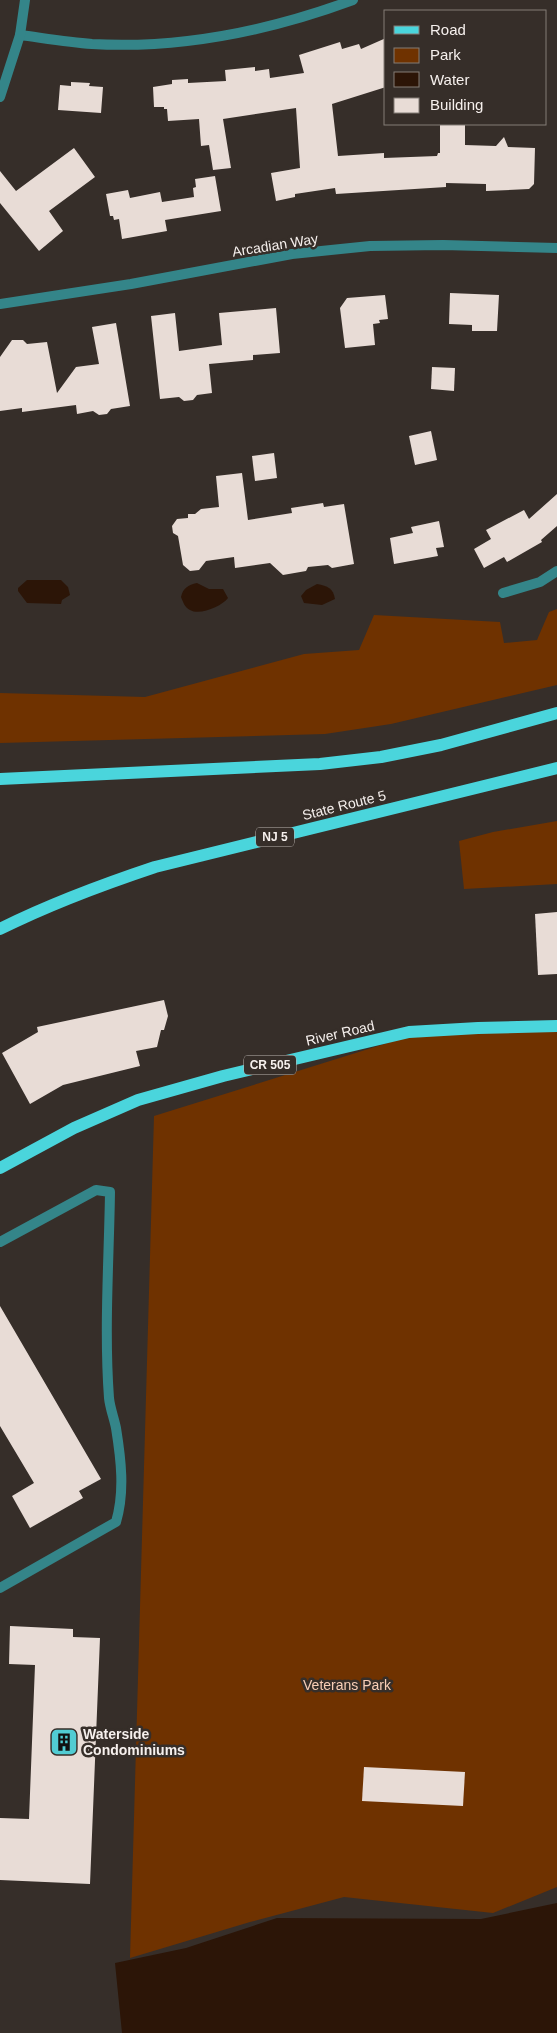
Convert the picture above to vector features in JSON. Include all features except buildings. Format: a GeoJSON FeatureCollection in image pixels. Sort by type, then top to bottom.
{"type":"FeatureCollection","features":[{"type":"Feature","properties":{"kind":"main road"},"geometry":{"type":"LineString","coordinates":[[0,779],[338,762],[381,757],[441,745],[557,713]]}},
{"type":"Feature","properties":{"kind":"main road","name":"State Route 5"},"geometry":{"type":"LineString","coordinates":[[0,929],[40,909],[97,886],[154,867],[557,768]]}},
{"type":"Feature","properties":{"kind":"main road","name":"River Road"},"geometry":{"type":"LineString","coordinates":[[0,1168],[74,1128],[138,1100],[223,1076],[409,1032],[557,1026]]}},
{"type":"Feature","properties":{"kind":"street"},"geometry":{"type":"LineString","coordinates":[[0,97],[20,35],[25,0]]}},
{"type":"Feature","properties":{"kind":"street"},"geometry":{"type":"LineString","coordinates":[[20,35],[91,44],[146,44],[211,38],[264,28],[317,13],[353,0]]}},
{"type":"Feature","properties":{"kind":"street","name":"Arcadian Way"},"geometry":{"type":"LineString","coordinates":[[0,304],[131,284],[292,254],[370,246],[443,245],[557,248]]}},
{"type":"Feature","properties":{"kind":"street"},"geometry":{"type":"LineString","coordinates":[[503,593],[540,582],[557,571]]}},
{"type":"Feature","properties":{"kind":"street"},"geometry":{"type":"LineString","coordinates":[[0,1242],[96,1190],[110,1192],[108,1356],[110,1400],[116,1428],[122,1487],[120,1509],[116,1522],[0,1588]]}},
{"type":"Feature","properties":{"kind":"green space"},"geometry":{"type":"Polygon","coordinates":[[[557,609],[557,685],[391,724],[325,734],[0,743],[0,693],[145,697],[304,654],[359,650],[374,615],[500,622],[504,643],[537,640],[549,612],[557,609]]]}},
{"type":"Feature","properties":{"kind":"green space"},"geometry":{"type":"Polygon","coordinates":[[[557,821],[557,884],[464,889],[459,841],[493,832],[557,821]]]}},
{"type":"Feature","properties":{"kind":"green space","name":"Veterans Park"},"geometry":{"type":"Polygon","coordinates":[[[557,1027],[557,1887],[493,1913],[344,1897],[250,1922],[130,1958],[154,1116],[426,1031],[557,1027]]]}},
{"type":"Feature","properties":{"kind":"water"},"geometry":{"type":"Polygon","coordinates":[[[27,580],[61,580],[68,587],[70,595],[62,600],[61,604],[27,603],[18,591],[18,588],[27,580]]]}},
{"type":"Feature","properties":{"kind":"water"},"geometry":{"type":"Polygon","coordinates":[[[197,583],[209,589],[223,589],[228,598],[210,609],[194,612],[185,606],[181,597],[186,587],[197,583]]]}},
{"type":"Feature","properties":{"kind":"water"},"geometry":{"type":"Polygon","coordinates":[[[317,584],[329,588],[333,592],[335,599],[322,605],[304,603],[301,596],[306,590],[317,584]]]}},
{"type":"Feature","properties":{"kind":"water"},"geometry":{"type":"Polygon","coordinates":[[[557,1903],[557,2033],[122,2033],[115,1963],[186,1948],[277,1918],[481,1919],[557,1903]]]}},
{"type":"Feature","properties":{"kind":"place","name":"Waterside Condominiums"},"geometry":{"type":"Point","coordinates":[64,1742]}}]}
